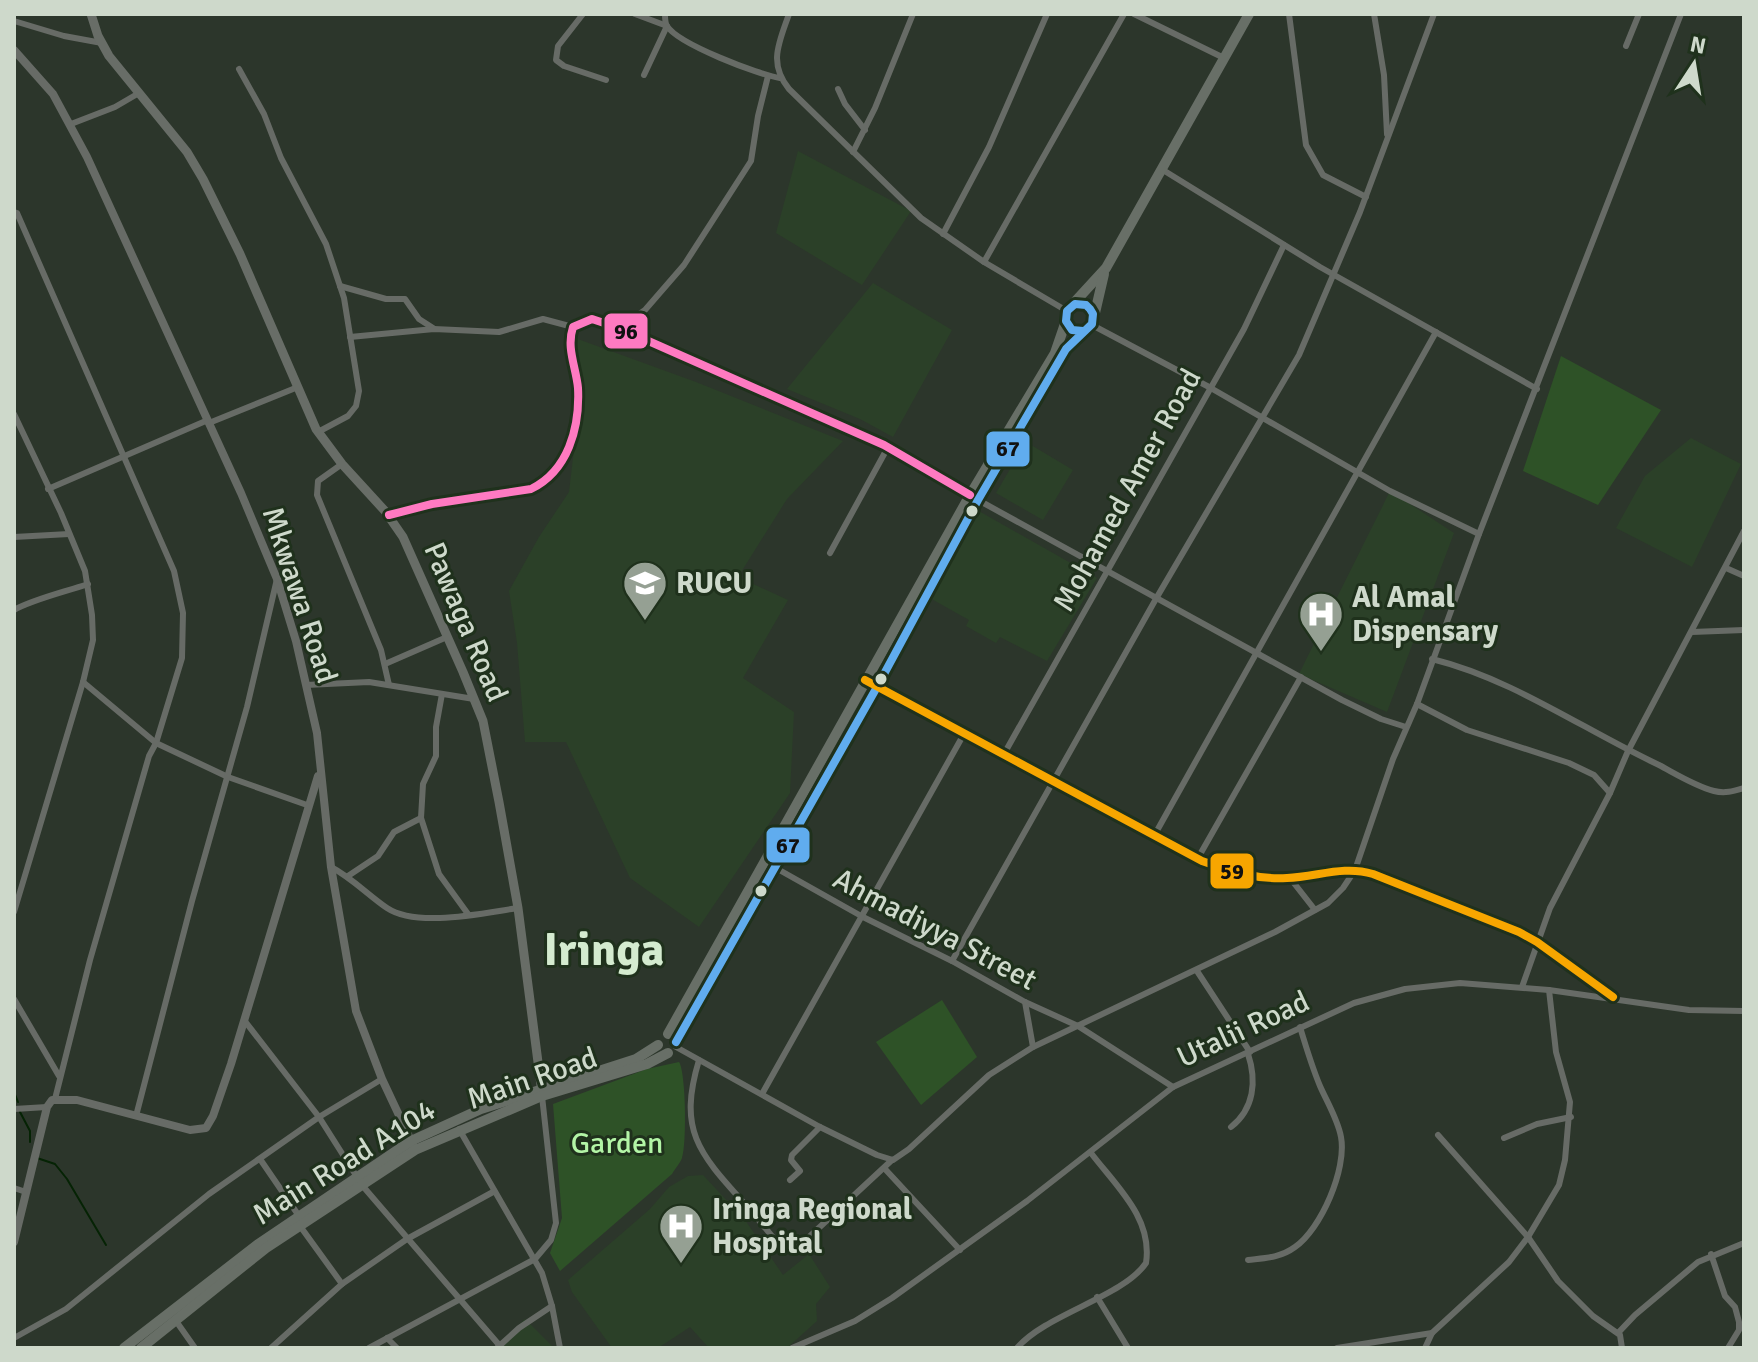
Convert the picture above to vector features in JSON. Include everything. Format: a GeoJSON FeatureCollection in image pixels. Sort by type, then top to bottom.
{"type":"FeatureCollection","features":[{"type":"Feature","properties":{"kind":"highway"},"geometry":{"type":"LineString","coordinates":[[1068,313],[1106,268],[1249,14]]}},
{"type":"Feature","properties":{"kind":"highway"},"geometry":{"type":"LineString","coordinates":[[1089,325],[1106,268]]}},
{"type":"Feature","properties":{"kind":"highway"},"geometry":{"type":"LineString","coordinates":[[672,1044],[865,680],[974,498],[1066,349],[1089,325],[1093,314],[1086,305],[1075,304],[1068,313],[1055,353],[974,498],[877,687],[672,1044]]}},
{"type":"Feature","properties":{"kind":"highway"},"geometry":{"type":"LineString","coordinates":[[1068,313],[1072,330],[1089,325]]}},
{"type":"Feature","properties":{"kind":"highway","name":"Main Road A104"},"geometry":{"type":"LineString","coordinates":[[413,1146],[466,1115],[636,1059],[658,1045],[672,1044]]}},
{"type":"Feature","properties":{"kind":"highway","name":"Main Road"},"geometry":{"type":"LineString","coordinates":[[141,1348],[299,1221],[413,1146],[542,1092],[596,1081],[647,1064],[672,1044]]}},
{"type":"Feature","properties":{"kind":"highway","name":"Main Road A104"},"geometry":{"type":"LineString","coordinates":[[124,1348],[299,1221]]}},
{"type":"Feature","properties":{"kind":"main road","name":"Pawaga Road"},"geometry":{"type":"LineString","coordinates":[[91,14],[102,43],[187,152],[203,179],[240,254],[318,432],[342,464],[389,515],[415,561],[474,699],[490,754],[518,908],[542,1092]]}},
{"type":"Feature","properties":{"kind":"street"},"geometry":{"type":"LineString","coordinates":[[583,14],[558,46],[556,60],[564,66],[606,80]]}},
{"type":"Feature","properties":{"kind":"street"},"geometry":{"type":"LineString","coordinates":[[635,14],[667,26],[697,46],[768,76],[780,78]]}},
{"type":"Feature","properties":{"kind":"street"},"geometry":{"type":"LineString","coordinates":[[644,75],[667,26],[665,14]]}},
{"type":"Feature","properties":{"kind":"street"},"geometry":{"type":"LineString","coordinates":[[789,14],[776,58],[780,78],[921,218],[984,262],[1068,313]]}},
{"type":"Feature","properties":{"kind":"street"},"geometry":{"type":"LineString","coordinates":[[853,152],[913,14]]}},
{"type":"Feature","properties":{"kind":"street"},"geometry":{"type":"LineString","coordinates":[[943,234],[989,147],[1047,14]]}},
{"type":"Feature","properties":{"kind":"street"},"geometry":{"type":"LineString","coordinates":[[984,262],[1124,14]]}},
{"type":"Feature","properties":{"kind":"street"},"geometry":{"type":"LineString","coordinates":[[1134,14],[1224,58]]}},
{"type":"Feature","properties":{"kind":"street"},"geometry":{"type":"LineString","coordinates":[[1289,14],[1306,145],[1323,175],[1366,197]]}},
{"type":"Feature","properties":{"kind":"street"},"geometry":{"type":"LineString","coordinates":[[1374,14],[1384,75],[1387,138]]}},
{"type":"Feature","properties":{"kind":"street"},"geometry":{"type":"LineString","coordinates":[[952,961],[1312,330],[1366,197],[1434,14]]}},
{"type":"Feature","properties":{"kind":"street"},"geometry":{"type":"LineString","coordinates":[[1626,46],[1639,14]]}},
{"type":"Feature","properties":{"kind":"street"},"geometry":{"type":"LineString","coordinates":[[699,1060],[692,1082],[689,1117],[702,1154],[784,1250],[795,1250],[989,1075],[1033,1047],[1197,971],[1315,910],[1328,903],[1343,888],[1355,870],[1479,534],[1681,14]]}},
{"type":"Feature","properties":{"kind":"street"},"geometry":{"type":"LineString","coordinates":[[14,21],[64,36],[102,43]]}},
{"type":"Feature","properties":{"kind":"street","name":"Mkwawa Road"},"geometry":{"type":"LineString","coordinates":[[14,50],[48,87],[71,124],[277,579],[317,733],[331,867],[356,1011],[382,1079],[413,1146]]}},
{"type":"Feature","properties":{"kind":"street"},"geometry":{"type":"LineString","coordinates":[[239,69],[326,244],[340,286],[359,391],[356,406],[348,416],[318,432]]}},
{"type":"Feature","properties":{"kind":"street"},"geometry":{"type":"LineString","coordinates":[[619,328],[645,310],[684,265],[751,161],[768,76]]}},
{"type":"Feature","properties":{"kind":"street"},"geometry":{"type":"LineString","coordinates":[[838,89],[845,104],[865,130]]}},
{"type":"Feature","properties":{"kind":"street"},"geometry":{"type":"LineString","coordinates":[[71,124],[115,107],[139,93]]}},
{"type":"Feature","properties":{"kind":"street"},"geometry":{"type":"LineString","coordinates":[[1163,170],[1333,274],[1537,389]]}},
{"type":"Feature","properties":{"kind":"street"},"geometry":{"type":"LineString","coordinates":[[14,212],[167,550],[183,613],[182,658],[156,743],[149,756],[55,1099],[47,1107],[14,1242]]}},
{"type":"Feature","properties":{"kind":"street","name":"Mohamed Amer Road"},"geometry":{"type":"LineString","coordinates":[[1004,754],[1244,329],[1284,245]]}},
{"type":"Feature","properties":{"kind":"street"},"geometry":{"type":"LineString","coordinates":[[340,286],[386,299],[405,299],[419,319],[434,329]]}},
{"type":"Feature","properties":{"kind":"street"},"geometry":{"type":"LineString","coordinates":[[350,337],[434,329],[499,332],[543,319],[573,327],[592,319],[619,328],[888,447],[974,498],[1301,677],[1381,719],[1406,727]]}},
{"type":"Feature","properties":{"kind":"street"},"geometry":{"type":"LineString","coordinates":[[1089,325],[1209,387],[1390,491],[1479,534]]}},
{"type":"Feature","properties":{"kind":"street"},"geometry":{"type":"LineString","coordinates":[[389,515],[432,504],[531,489],[554,474],[565,460],[574,425],[578,388],[569,344],[573,327]]}},
{"type":"Feature","properties":{"kind":"street"},"geometry":{"type":"LineString","coordinates":[[1154,836],[1436,332]]}},
{"type":"Feature","properties":{"kind":"street"},"geometry":{"type":"LineString","coordinates":[[48,489],[124,455],[298,387]]}},
{"type":"Feature","properties":{"kind":"street"},"geometry":{"type":"LineString","coordinates":[[14,414],[69,534],[88,584],[93,640],[14,912]]}},
{"type":"Feature","properties":{"kind":"street"},"geometry":{"type":"LineString","coordinates":[[830,553],[888,447]]}},
{"type":"Feature","properties":{"kind":"street"},"geometry":{"type":"LineString","coordinates":[[342,464],[318,481],[317,495],[372,626],[389,685]]}},
{"type":"Feature","properties":{"kind":"street"},"geometry":{"type":"LineString","coordinates":[[1522,987],[1550,908],[1610,793],[1628,751],[1744,531]]}},
{"type":"Feature","properties":{"kind":"street"},"geometry":{"type":"LineString","coordinates":[[14,537],[69,534]]}},
{"type":"Feature","properties":{"kind":"street"},"geometry":{"type":"LineString","coordinates":[[1726,568],[1744,576]]}},
{"type":"Feature","properties":{"kind":"street"},"geometry":{"type":"LineString","coordinates":[[136,1116],[228,777],[277,579]]}},
{"type":"Feature","properties":{"kind":"street"},"geometry":{"type":"LineString","coordinates":[[14,610],[88,584]]}},
{"type":"Feature","properties":{"kind":"street"},"geometry":{"type":"LineString","coordinates":[[1692,632],[1744,630]]}},
{"type":"Feature","properties":{"kind":"street"},"geometry":{"type":"LineString","coordinates":[[385,664],[448,637]]}},
{"type":"Feature","properties":{"kind":"street"},"geometry":{"type":"LineString","coordinates":[[1432,659],[1461,666],[1534,700],[1628,751],[1714,791],[1730,792],[1744,788]]}},
{"type":"Feature","properties":{"kind":"street"},"geometry":{"type":"LineString","coordinates":[[1198,858],[1301,677]]}},
{"type":"Feature","properties":{"kind":"street"},"geometry":{"type":"LineString","coordinates":[[865,680],[1198,858],[1235,873],[1266,878],[1290,878],[1334,870],[1373,874],[1487,918],[1537,942],[1619,1001]]}},
{"type":"Feature","properties":{"kind":"street"},"geometry":{"type":"LineString","coordinates":[[83,682],[156,743],[228,777],[307,805]]}},
{"type":"Feature","properties":{"kind":"street"},"geometry":{"type":"LineString","coordinates":[[306,685],[347,682],[389,685],[474,699]]}},
{"type":"Feature","properties":{"kind":"street"},"geometry":{"type":"LineString","coordinates":[[442,694],[436,727],[436,756],[423,784],[421,818],[439,874],[468,914]]}},
{"type":"Feature","properties":{"kind":"street"},"geometry":{"type":"LineString","coordinates":[[1417,704],[1467,730],[1569,763],[1594,775],[1610,793]]}},
{"type":"Feature","properties":{"kind":"street"},"geometry":{"type":"LineString","coordinates":[[762,1094],[965,732]]}},
{"type":"Feature","properties":{"kind":"street"},"geometry":{"type":"LineString","coordinates":[[55,1099],[77,1100],[190,1130],[206,1128],[213,1116],[244,1020],[319,772]]}},
{"type":"Feature","properties":{"kind":"street"},"geometry":{"type":"LineString","coordinates":[[348,876],[378,856],[394,832],[421,818]]}},
{"type":"Feature","properties":{"kind":"street"},"geometry":{"type":"LineString","coordinates":[[331,867],[402,915],[429,917],[518,908]]}},
{"type":"Feature","properties":{"kind":"street","name":"Ahmadiyya Street"},"geometry":{"type":"LineString","coordinates":[[774,867],[1025,1002],[1078,1026],[1173,1087]]}},
{"type":"Feature","properties":{"kind":"street"},"geometry":{"type":"LineString","coordinates":[[1290,878],[1315,910]]}},
{"type":"Feature","properties":{"kind":"street"},"geometry":{"type":"LineString","coordinates":[[1197,971],[1249,1053],[1254,1076],[1249,1103],[1245,1113],[1231,1127]]}},
{"type":"Feature","properties":{"kind":"street","name":"Utalii Road"},"geometry":{"type":"LineString","coordinates":[[792,1348],[855,1321],[960,1250],[1091,1153],[1173,1087],[1354,1003],[1405,989],[1460,983],[1549,990],[1712,1012],[1744,1011]]}},
{"type":"Feature","properties":{"kind":"street"},"geometry":{"type":"LineString","coordinates":[[1425,1348],[1432,1333],[1498,1274],[1528,1237],[1559,1185],[1571,1117],[1556,1052],[1549,990]]}},
{"type":"Feature","properties":{"kind":"street"},"geometry":{"type":"LineString","coordinates":[[14,999],[59,1076]]}},
{"type":"Feature","properties":{"kind":"street"},"geometry":{"type":"LineString","coordinates":[[1025,1002],[1033,1047]]}},
{"type":"Feature","properties":{"kind":"street"},"geometry":{"type":"LineString","coordinates":[[244,1020],[319,1117],[359,1181],[499,1347],[519,1328],[552,1306]]}},
{"type":"Feature","properties":{"kind":"street"},"geometry":{"type":"LineString","coordinates":[[1248,1260],[1273,1258],[1303,1240],[1327,1203],[1343,1152],[1340,1132],[1318,1082],[1300,1027]]}},
{"type":"Feature","properties":{"kind":"street"},"geometry":{"type":"LineString","coordinates":[[672,1044],[820,1127],[893,1160]]}},
{"type":"Feature","properties":{"kind":"street"},"geometry":{"type":"LineString","coordinates":[[14,1338],[66,1309],[209,1194],[319,1117],[382,1079]]}},
{"type":"Feature","properties":{"kind":"street"},"geometry":{"type":"LineString","coordinates":[[369,1348],[535,1259],[551,1240],[556,1223],[542,1092]]}},
{"type":"Feature","properties":{"kind":"street"},"geometry":{"type":"LineString","coordinates":[[14,1109],[47,1107]]}},
{"type":"Feature","properties":{"kind":"street"},"geometry":{"type":"LineString","coordinates":[[1504,1138],[1537,1124],[1571,1117]]}},
{"type":"Feature","properties":{"kind":"street"},"geometry":{"type":"LineString","coordinates":[[790,1180],[800,1171],[790,1158],[820,1127]]}},
{"type":"Feature","properties":{"kind":"street"},"geometry":{"type":"LineString","coordinates":[[459,1129],[493,1192],[535,1259],[552,1306],[560,1348]]}},
{"type":"Feature","properties":{"kind":"street"},"geometry":{"type":"LineString","coordinates":[[1438,1135],[1528,1237],[1558,1281],[1593,1316],[1618,1333],[1622,1338],[1622,1348]]}},
{"type":"Feature","properties":{"kind":"street"},"geometry":{"type":"LineString","coordinates":[[1017,1348],[1023,1341],[1132,1278],[1147,1259],[1137,1212],[1091,1153]]}},
{"type":"Feature","properties":{"kind":"street"},"geometry":{"type":"LineString","coordinates":[[260,1159],[342,1284]]}},
{"type":"Feature","properties":{"kind":"street"},"geometry":{"type":"LineString","coordinates":[[885,1169],[960,1250]]}},
{"type":"Feature","properties":{"kind":"street"},"geometry":{"type":"LineString","coordinates":[[14,1188],[26,1192]]}},
{"type":"Feature","properties":{"kind":"street"},"geometry":{"type":"LineString","coordinates":[[271,1348],[342,1284],[407,1239],[493,1192]]}},
{"type":"Feature","properties":{"kind":"street"},"geometry":{"type":"LineString","coordinates":[[1618,1333],[1698,1262],[1711,1254],[1744,1243]]}},
{"type":"Feature","properties":{"kind":"street"},"geometry":{"type":"LineString","coordinates":[[1711,1254],[1725,1296],[1735,1307],[1739,1322],[1739,1330],[1728,1348]]}},
{"type":"Feature","properties":{"kind":"street"},"geometry":{"type":"LineString","coordinates":[[1097,1297],[1128,1348]]}},
{"type":"Feature","properties":{"kind":"street"},"geometry":{"type":"LineString","coordinates":[[176,1321],[195,1348]]}},
{"type":"Feature","properties":{"kind":"street"},"geometry":{"type":"LineString","coordinates":[[1337,1348],[1432,1333]]}},
{"type":"Feature","properties":{"kind":"street"},"geometry":{"type":"LineString","coordinates":[[387,1338],[397,1348]]}},
{"type":"Feature","properties":{"kind":"shaded area"},"geometry":{"type":"Polygon","coordinates":[[[798,151],[911,211],[862,285],[776,233],[798,151]]]}},
{"type":"Feature","properties":{"kind":"shaded area"},"geometry":{"type":"Polygon","coordinates":[[[873,283],[952,330],[893,437],[860,419],[787,389],[873,283]]]}},
{"type":"Feature","properties":{"kind":"shaded area","name":"RUCU"},"geometry":{"type":"Polygon","coordinates":[[[575,338],[843,441],[787,499],[738,577],[788,600],[743,678],[794,712],[790,793],[699,927],[630,878],[566,742],[525,742],[517,643],[509,591],[569,492],[582,381],[571,342],[575,338]]]}},
{"type":"Feature","properties":{"kind":"shaded area"},"geometry":{"type":"Polygon","coordinates":[[[1691,438],[1741,464],[1692,567],[1616,528],[1645,476],[1691,438]]]}},
{"type":"Feature","properties":{"kind":"shaded area"},"geometry":{"type":"Polygon","coordinates":[[[1026,442],[1073,470],[1043,520],[996,493],[1026,442]]]}},
{"type":"Feature","properties":{"kind":"shaded area"},"geometry":{"type":"Polygon","coordinates":[[[1390,491],[1454,533],[1387,712],[1299,674],[1390,491]]]}},
{"type":"Feature","properties":{"kind":"shaded area"},"geometry":{"type":"Polygon","coordinates":[[[977,510],[1097,578],[1047,661],[1000,637],[996,643],[966,626],[969,620],[928,597],[977,510]]]}},
{"type":"Feature","properties":{"kind":"shaded area","name":"Iringa Regional Hospital"},"geometry":{"type":"Polygon","coordinates":[[[703,1175],[745,1220],[783,1275],[809,1254],[830,1287],[816,1304],[817,1321],[787,1348],[709,1348],[690,1327],[658,1348],[612,1348],[572,1292],[568,1280],[650,1209],[669,1187],[688,1176],[703,1175]]]}},
{"type":"Feature","properties":{"kind":"shaded area"},"geometry":{"type":"Polygon","coordinates":[[[525,1319],[554,1348],[494,1348],[525,1319]]]}},
{"type":"Feature","properties":{"kind":"green space"},"geometry":{"type":"Polygon","coordinates":[[[1561,356],[1661,410],[1598,505],[1523,471],[1561,356]]]}},
{"type":"Feature","properties":{"kind":"green space"},"geometry":{"type":"Polygon","coordinates":[[[942,1000],[977,1057],[921,1105],[876,1042],[942,1000]]]}},
{"type":"Feature","properties":{"kind":"green space","name":"Garden"},"geometry":{"type":"Polygon","coordinates":[[[679,1062],[685,1109],[684,1151],[680,1162],[672,1174],[560,1271],[550,1253],[562,1218],[553,1104],[647,1069],[679,1062]]]}},
{"type":"Feature","properties":{"kind":"waterway"},"geometry":{"type":"LineString","coordinates":[[14,1092],[18,1102]]}},
{"type":"Feature","properties":{"kind":"waterway"},"geometry":{"type":"LineString","coordinates":[[20,1112],[30,1131],[30,1142]]}},
{"type":"Feature","properties":{"kind":"waterway"},"geometry":{"type":"LineString","coordinates":[[37,1158],[55,1164],[67,1179],[106,1245]]}},
{"type":"Feature","properties":{"kind":"transit line","name":"67"},"geometry":{"type":"LineString","coordinates":[[676,1042],[877,687],[978,500],[1066,349],[1092,324],[1090,309],[1086,305],[1075,304],[1067,311],[1066,321],[1072,330],[1083,331]]}},
{"type":"Feature","properties":{"kind":"transit line","name":"96"},"geometry":{"type":"LineString","coordinates":[[389,515],[432,504],[531,489],[544,481],[563,460],[577,418],[578,388],[571,342],[573,327],[592,319],[619,328],[884,445],[970,495]]}},
{"type":"Feature","properties":{"kind":"transit line","name":"59"},"geometry":{"type":"LineString","coordinates":[[865,680],[1202,861],[1265,878],[1351,871],[1373,874],[1519,932],[1613,997]]}},
{"type":"Feature","properties":{"kind":"place","name":"RUCU"},"geometry":{"type":"Point","coordinates":[645,622]}},
{"type":"Feature","properties":{"kind":"place","name":"Al Amal Dispensary"},"geometry":{"type":"Point","coordinates":[1321,653]}},
{"type":"Feature","properties":{"kind":"place","name":"Iringa Regional Hospital"},"geometry":{"type":"Point","coordinates":[681,1265]}},
{"type":"Feature","properties":{"kind":"district","name":"Iringa"},"geometry":{"type":"Point","coordinates":[604,949]}}]}
